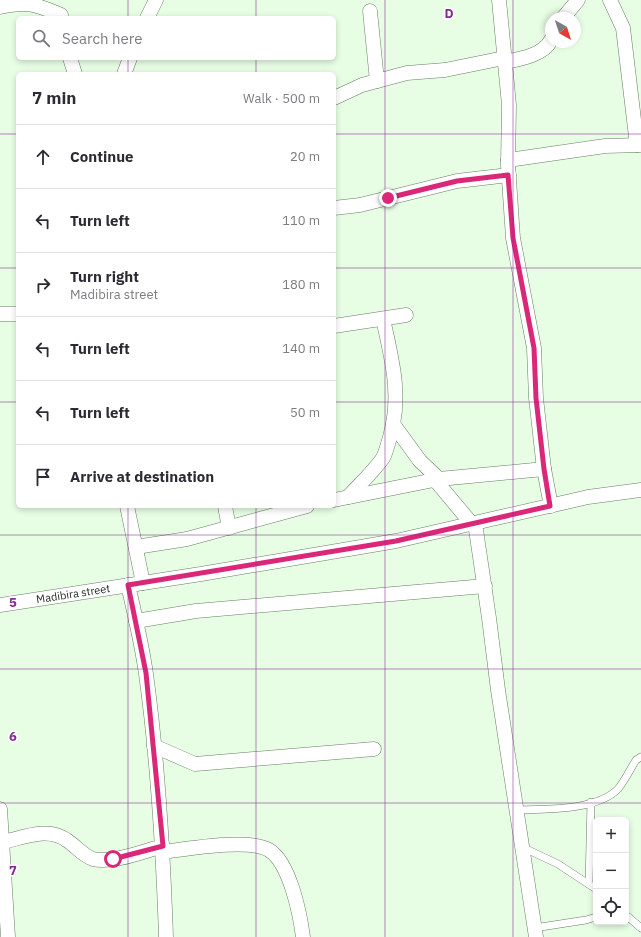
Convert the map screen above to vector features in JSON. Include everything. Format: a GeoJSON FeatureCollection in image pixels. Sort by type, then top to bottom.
{"type":"FeatureCollection","features":[{"type":"Feature","properties":{"kind":"street"},"geometry":{"type":"LineString","coordinates":[[58,0],[61,16]]}},
{"type":"Feature","properties":{"kind":"street"},"geometry":{"type":"LineString","coordinates":[[148,16],[156,0]]}},
{"type":"Feature","properties":{"kind":"street"},"geometry":{"type":"LineString","coordinates":[[499,0],[509,105],[508,175],[513,238],[534,348],[536,398],[550,506]]}},
{"type":"Feature","properties":{"kind":"street"},"geometry":{"type":"LineString","coordinates":[[568,12],[578,0]]}},
{"type":"Feature","properties":{"kind":"street"},"geometry":{"type":"LineString","coordinates":[[508,160],[605,146],[639,145],[623,28],[610,0]]}},
{"type":"Feature","properties":{"kind":"street"},"geometry":{"type":"LineString","coordinates":[[0,7],[14,4],[34,4],[61,16]]}},
{"type":"Feature","properties":{"kind":"street"},"geometry":{"type":"LineString","coordinates":[[370,11],[377,81]]}},
{"type":"Feature","properties":{"kind":"street"},"geometry":{"type":"LineString","coordinates":[[336,97],[362,85],[407,73],[446,70],[527,57],[546,48]]}},
{"type":"Feature","properties":{"kind":"street"},"geometry":{"type":"LineString","coordinates":[[71,60],[74,72]]}},
{"type":"Feature","properties":{"kind":"street"},"geometry":{"type":"LineString","coordinates":[[125,72],[129,60]]}},
{"type":"Feature","properties":{"kind":"street"},"geometry":{"type":"LineString","coordinates":[[336,208],[360,205],[457,181],[508,175]]}},
{"type":"Feature","properties":{"kind":"street"},"geometry":{"type":"LineString","coordinates":[[0,314],[16,314]]}},
{"type":"Feature","properties":{"kind":"street"},"geometry":{"type":"LineString","coordinates":[[336,326],[406,315]]}},
{"type":"Feature","properties":{"kind":"street"},"geometry":{"type":"LineString","coordinates":[[341,498],[373,470],[384,456],[396,415],[396,392],[392,362],[383,319]]}},
{"type":"Feature","properties":{"kind":"street"},"geometry":{"type":"LineString","coordinates":[[393,424],[416,455],[474,523],[485,586],[498,690],[535,932]]}},
{"type":"Feature","properties":{"kind":"street"},"geometry":{"type":"LineString","coordinates":[[341,498],[437,480],[544,469]]}},
{"type":"Feature","properties":{"kind":"street","name":"Madibira street"},"geometry":{"type":"LineString","coordinates":[[0,605],[144,583],[396,541],[588,497],[641,490]]}},
{"type":"Feature","properties":{"kind":"street"},"geometry":{"type":"LineString","coordinates":[[127,508],[144,583]]}},
{"type":"Feature","properties":{"kind":"street"},"geometry":{"type":"LineString","coordinates":[[225,508],[229,528]]}},
{"type":"Feature","properties":{"kind":"street"},"geometry":{"type":"LineString","coordinates":[[136,547],[187,539],[300,508]]}},
{"type":"Feature","properties":{"kind":"street"},"geometry":{"type":"LineString","coordinates":[[128,585],[146,673],[154,746],[163,849],[166,937]]}},
{"type":"Feature","properties":{"kind":"street"},"geometry":{"type":"LineString","coordinates":[[136,620],[196,611],[338,600],[393,593],[485,586]]}},
{"type":"Feature","properties":{"kind":"street"},"geometry":{"type":"LineString","coordinates":[[154,746],[195,764],[374,749]]}},
{"type":"Feature","properties":{"kind":"street"},"geometry":{"type":"LineString","coordinates":[[0,809],[8,937]]}},
{"type":"Feature","properties":{"kind":"street"},"geometry":{"type":"LineString","coordinates":[[3,842],[50,833],[61,835],[82,854],[94,859],[113,859],[163,849],[241,844],[268,850],[279,860],[295,895],[303,937]]}},
{"type":"Feature","properties":{"kind":"lane"},"geometry":{"type":"LineString","coordinates":[[516,810],[567,808],[601,799],[618,789],[636,760],[641,757]]}},
{"type":"Feature","properties":{"kind":"lane"},"geometry":{"type":"LineString","coordinates":[[589,884],[591,802]]}},
{"type":"Feature","properties":{"kind":"lane"},"geometry":{"type":"LineString","coordinates":[[522,847],[558,864],[593,887]]}},
{"type":"Feature","properties":{"kind":"lane"},"geometry":{"type":"LineString","coordinates":[[629,917],[641,928]]}},
{"type":"Feature","properties":{"kind":"lane"},"geometry":{"type":"LineString","coordinates":[[535,932],[593,918]]}},
{"type":"Feature","properties":{"kind":"route"},"geometry":{"type":"LineString","coordinates":[[113,859],[163,846],[146,673],[128,585],[396,541],[550,506],[536,398],[534,348],[513,238],[508,175],[457,181],[388,198]]}}]}
